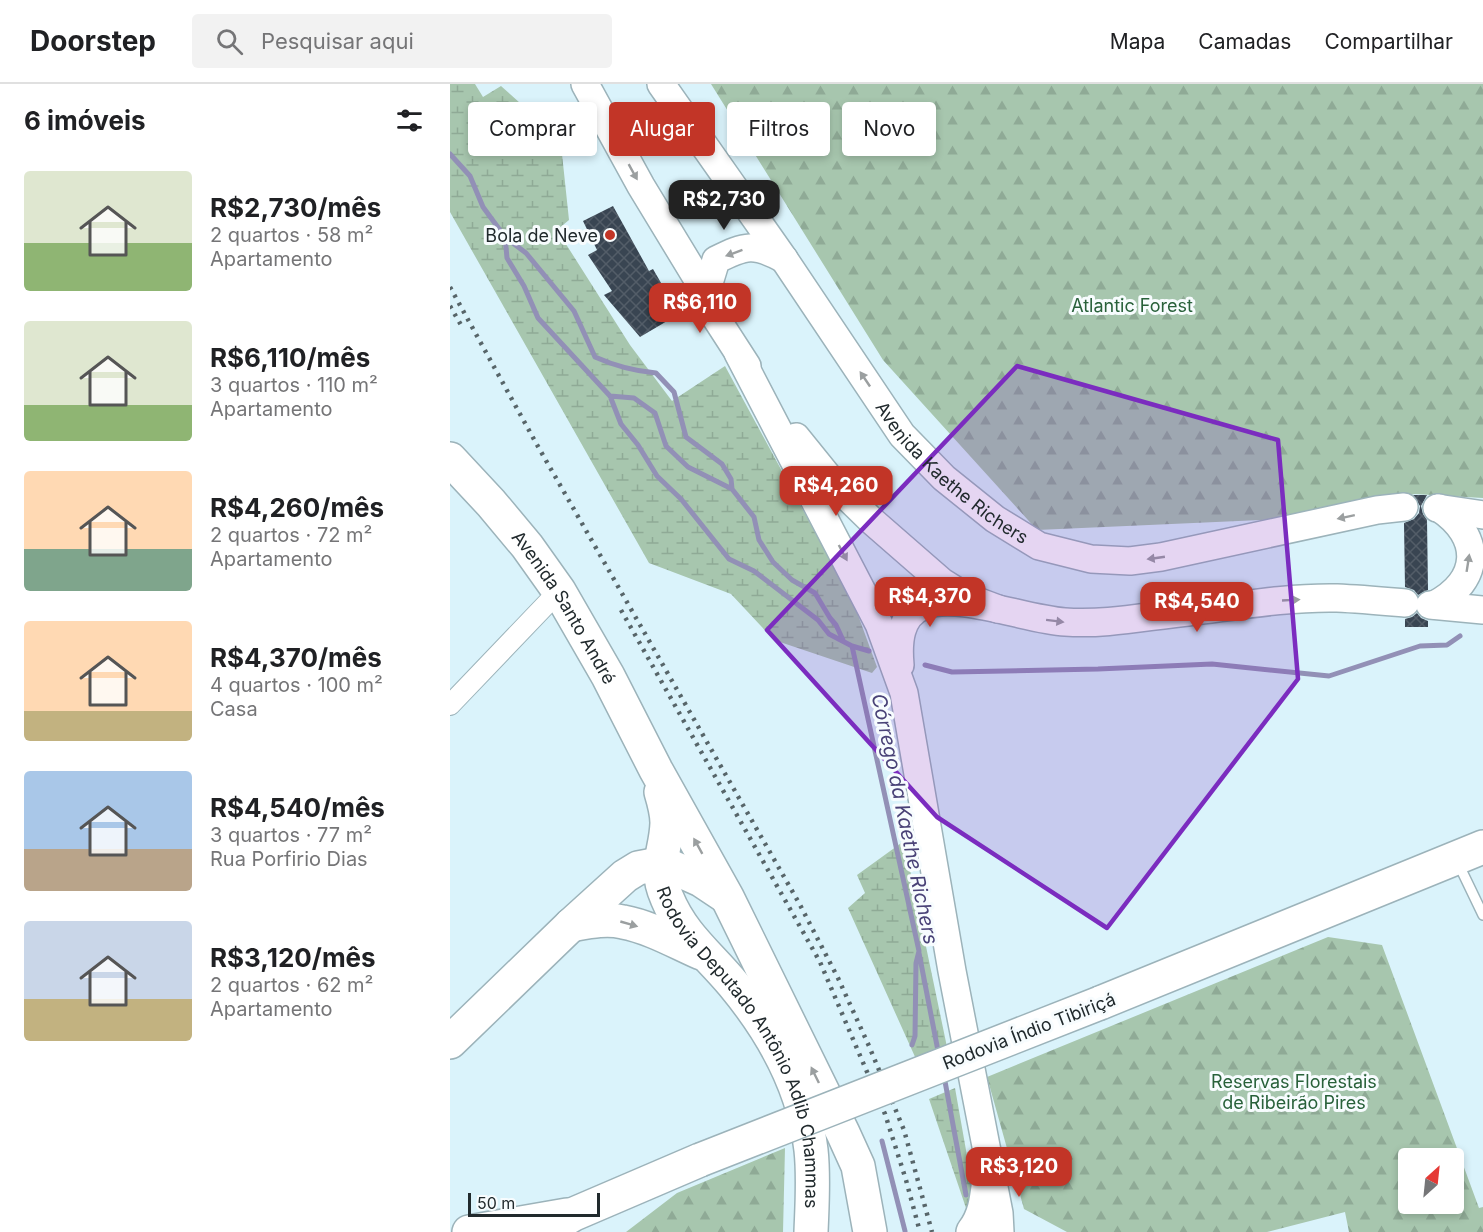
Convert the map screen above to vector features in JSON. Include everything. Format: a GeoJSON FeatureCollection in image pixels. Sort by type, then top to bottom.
{"type":"FeatureCollection","features":[{"type":"Feature","properties":{"kind":"highway","name":"Avenida Santo André"},"geometry":{"type":"LineString","coordinates":[[450,459],[527,546],[559,591],[608,676],[656,770],[727,897]]}},
{"type":"Feature","properties":{"kind":"highway","name":"Avenida Santo André"},"geometry":{"type":"LineString","coordinates":[[656,770],[667,819],[659,864]]}},
{"type":"Feature","properties":{"kind":"highway","name":"Rodovia Índio Tibiriçá"},"geometry":{"type":"LineString","coordinates":[[543,1232],[574,1214],[700,1160],[1100,1004],[1469,853]]}},
{"type":"Feature","properties":{"kind":"highway"},"geometry":{"type":"LineString","coordinates":[[450,1042],[625,876],[638,868],[659,864],[694,876],[727,897],[810,1063],[888,1232]]}},
{"type":"Feature","properties":{"kind":"highway","name":"Rodovia Deputado Antônio Adlib Chammas"},"geometry":{"type":"LineString","coordinates":[[659,864],[666,897],[686,933],[726,975],[763,1023],[782,1056],[797,1092],[806,1120],[811,1150],[813,1185],[811,1232]]}},
{"type":"Feature","properties":{"kind":"highway"},"geometry":{"type":"LineString","coordinates":[[676,916],[678,902],[695,890],[727,897]]}},
{"type":"Feature","properties":{"kind":"highway"},"geometry":{"type":"LineString","coordinates":[[571,925],[591,921],[621,921],[644,928],[706,955]]}},
{"type":"Feature","properties":{"kind":"highway"},"geometry":{"type":"LineString","coordinates":[[858,1166],[870,1232]]}},
{"type":"Feature","properties":{"kind":"highway"},"geometry":{"type":"LineString","coordinates":[[974,1232],[984,1212],[990,1171]]}},
{"type":"Feature","properties":{"kind":"highway","name":"Rodovia Índio Tibiriçá"},"geometry":{"type":"LineString","coordinates":[[469,1232],[574,1214]]}},
{"type":"Feature","properties":{"kind":"main road"},"geometry":{"type":"LineString","coordinates":[[585,84],[641,186],[706,293],[716,318],[797,440],[834,484],[872,521],[942,582],[966,597],[998,609]]}},
{"type":"Feature","properties":{"kind":"main road","name":"Avenida Kaethe Richers"},"geometry":{"type":"LineString","coordinates":[[661,84],[784,258],[902,435],[952,485],[995,519],[1039,546],[1091,559],[1130,561],[1161,557],[1377,510],[1423,507],[1483,515]]}},
{"type":"Feature","properties":{"kind":"main road"},"geometry":{"type":"LineString","coordinates":[[706,293],[716,260],[731,253],[760,247],[784,258]]}},
{"type":"Feature","properties":{"kind":"main road"},"geometry":{"type":"LineString","coordinates":[[738,353],[879,624],[904,693]]}},
{"type":"Feature","properties":{"kind":"main road"},"geometry":{"type":"LineString","coordinates":[[1422,604],[1450,597],[1462,584],[1469,567],[1470,550],[1465,532],[1454,518],[1423,507]]}},
{"type":"Feature","properties":{"kind":"main road"},"geometry":{"type":"LineString","coordinates":[[1000,1232],[904,693],[899,639],[904,623],[921,606],[938,601],[998,609],[1038,619],[1066,622],[1118,622],[1284,601],[1335,598],[1483,610]]}},
{"type":"Feature","properties":{"kind":"street"},"geometry":{"type":"LineString","coordinates":[[450,705],[559,591]]}},
{"type":"Feature","properties":{"kind":"lane"},"geometry":{"type":"LineString","coordinates":[[1469,853],[1483,915]]}},
{"type":"Feature","properties":{"kind":"highlighted area"},"geometry":{"type":"Polygon","coordinates":[[[1017,366],[1278,440],[1298,679],[1107,928],[937,817],[767,630],[1017,366]]]}},
{"type":"Feature","properties":{"kind":"green space"},"geometry":{"type":"Polygon","coordinates":[[[450,84],[475,84],[483,97],[501,86],[519,102],[468,102],[468,156],[562,156],[569,220],[557,230],[630,345],[672,401],[725,366],[854,604],[877,667],[872,673],[774,640],[731,594],[649,563],[450,212],[450,84]]]}},
{"type":"Feature","properties":{"kind":"green space","name":"Atlantic Forest"},"geometry":{"type":"Polygon","coordinates":[[[711,84],[1483,84],[1483,498],[1415,494],[1286,519],[1037,530],[883,360],[756,156],[830,156],[830,102],[727,102],[727,110],[711,84]]]}},
{"type":"Feature","properties":{"kind":"green space"},"geometry":{"type":"Polygon","coordinates":[[[904,841],[947,1047],[916,1059],[848,908],[865,893],[857,875],[904,841]]]}},
{"type":"Feature","properties":{"kind":"green space","name":"Reservas Florestais de Ribeirão Pires"},"geometry":{"type":"Polygon","coordinates":[[[1328,937],[1382,945],[1457,1148],[1398,1148],[1398,1214],[1464,1214],[1464,1167],[1479,1208],[1483,1207],[1483,1232],[1349,1232],[1345,1212],[1267,1232],[1067,1232],[1024,1209],[987,1077],[1328,937]]]}},
{"type":"Feature","properties":{"kind":"green space"},"geometry":{"type":"Polygon","coordinates":[[[955,1088],[972,1184],[973,1202],[967,1211],[929,1099],[955,1088]]]}},
{"type":"Feature","properties":{"kind":"green space"},"geometry":{"type":"Polygon","coordinates":[[[785,1148],[783,1232],[626,1232],[677,1193],[785,1148]]]}},
{"type":"Feature","properties":{"kind":"building"},"geometry":{"type":"Polygon","coordinates":[[[613,206],[649,271],[653,269],[679,314],[640,337],[604,295],[612,291],[588,255],[597,250],[583,221],[613,206]]]}},
{"type":"Feature","properties":{"kind":"building"},"geometry":{"type":"Polygon","coordinates":[[[1413,495],[1427,495],[1421,506],[1427,520],[1428,590],[1418,595],[1414,590],[1405,587],[1404,523],[1414,519],[1419,513],[1420,506],[1413,495]]]}},
{"type":"Feature","properties":{"kind":"building"},"geometry":{"type":"Polygon","coordinates":[[[1417,613],[1428,621],[1428,627],[1405,627],[1405,619],[1417,613]]]}},
{"type":"Feature","properties":{"kind":"waterway","name":"Córrego da Kaethe Richers"},"geometry":{"type":"LineString","coordinates":[[450,154],[470,176],[483,207],[505,237],[507,258],[524,286],[538,318],[610,396],[621,424],[638,445],[657,476],[681,499],[729,559],[754,571],[818,620],[829,634],[852,646],[919,951],[916,963],[915,1036],[912,1045]]}},
{"type":"Feature","properties":{"kind":"waterway","name":"Córrego da Kaethe Richers"},"geometry":{"type":"LineString","coordinates":[[505,237],[526,253],[574,311],[595,357],[625,368],[656,373],[674,392],[686,437],[722,464],[731,479],[732,489]]}},
{"type":"Feature","properties":{"kind":"waterway","name":"Córrego da Kaethe Richers"},"geometry":{"type":"LineString","coordinates":[[610,396],[634,398],[655,413],[666,446],[688,467],[732,489],[754,517],[759,540],[773,562],[792,580],[815,593],[843,640]]}},
{"type":"Feature","properties":{"kind":"waterway"},"geometry":{"type":"LineString","coordinates":[[925,665],[952,672],[1212,664],[1329,676],[1420,646],[1447,645],[1460,636]]}},
{"type":"Feature","properties":{"kind":"waterway"},"geometry":{"type":"LineString","coordinates":[[852,646],[869,651]]}},
{"type":"Feature","properties":{"kind":"waterway"},"geometry":{"type":"LineString","coordinates":[[919,953],[939,1056]]}},
{"type":"Feature","properties":{"kind":"waterway"},"geometry":{"type":"LineString","coordinates":[[944,1076],[966,1195]]}},
{"type":"Feature","properties":{"kind":"waterway","name":"Córrego da Kaethe Richers"},"geometry":{"type":"LineString","coordinates":[[882,1141],[905,1231]]}},
{"type":"Feature","properties":{"kind":"railway"},"geometry":{"type":"LineString","coordinates":[[450,287],[536,443],[799,903],[838,978],[904,1130],[932,1232]]}},
{"type":"Feature","properties":{"kind":"railway"},"geometry":{"type":"LineString","coordinates":[[450,306],[461,325]]}},
{"type":"Feature","properties":{"kind":"railway"},"geometry":{"type":"LineString","coordinates":[[621,610],[820,962],[885,1114],[920,1232]]}},
{"type":"Feature","properties":{"kind":"place","name":"Bola de Neve"},"geometry":{"type":"Point","coordinates":[610,235]}}]}
